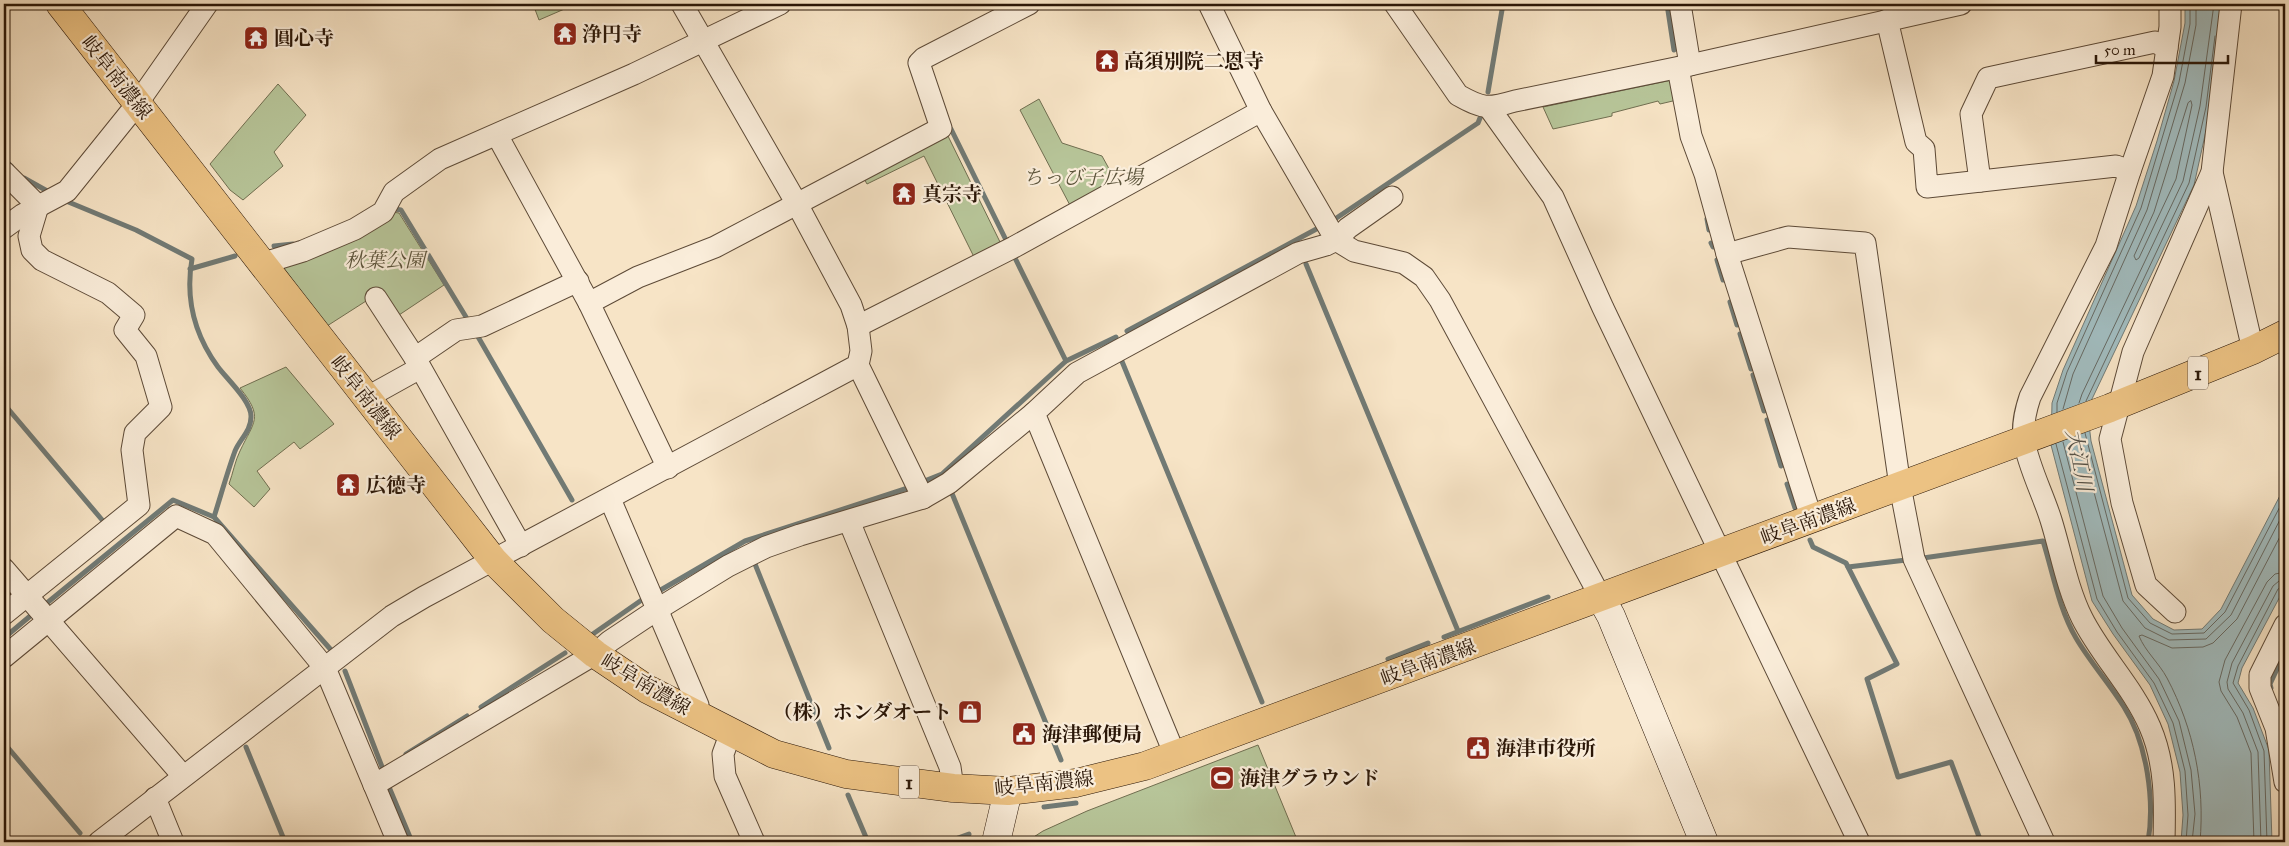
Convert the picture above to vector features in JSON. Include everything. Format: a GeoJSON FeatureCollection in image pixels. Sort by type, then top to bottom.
{"type":"FeatureCollection","features":[{"type":"Feature","properties":{"kind":"main road","name":"岐阜南濃線"},"geometry":{"type":"LineString","coordinates":[[60,4],[264,263],[366,398],[494,561],[553,620],[595,654],[647,689],[697,716],[774,754],[846,774],[953,788],[1008,791],[1076,783],[1145,766],[2114,407],[2253,350],[2285,334]]}},
{"type":"Feature","properties":{"kind":"street"},"geometry":{"type":"LineString","coordinates":[[4,228],[38,206],[67,191],[137,104],[207,4]]}},
{"type":"Feature","properties":{"kind":"street"},"geometry":{"type":"LineString","coordinates":[[682,4],[797,204],[851,305],[858,326],[861,351],[858,365],[923,498]]}},
{"type":"Feature","properties":{"kind":"street"},"geometry":{"type":"LineString","coordinates":[[264,263],[303,251],[355,229],[383,212],[394,192],[440,159],[498,135],[780,4]]}},
{"type":"Feature","properties":{"kind":"street"},"geometry":{"type":"LineString","coordinates":[[589,303],[638,277],[715,247],[941,128],[919,63],[924,58],[1029,4]]}},
{"type":"Feature","properties":{"kind":"street"},"geometry":{"type":"LineString","coordinates":[[1210,4],[1261,111],[1330,230],[1354,251],[1404,264],[1424,277],[1440,300],[1611,616],[1704,842]]}},
{"type":"Feature","properties":{"kind":"street"},"geometry":{"type":"LineString","coordinates":[[1395,4],[1458,95],[1490,109],[1553,197],[1603,308],[1859,842]]}},
{"type":"Feature","properties":{"kind":"street"},"geometry":{"type":"LineString","coordinates":[[1680,4],[1691,136],[1705,174],[1727,254],[1812,520]]}},
{"type":"Feature","properties":{"kind":"street"},"geometry":{"type":"LineString","coordinates":[[1490,109],[1515,101],[1684,66],[1961,4]]}},
{"type":"Feature","properties":{"kind":"street"},"geometry":{"type":"LineString","coordinates":[[2164,842],[2165,789],[2162,764],[2150,727],[2137,702],[2097,644],[2081,616],[2023,421],[2030,396],[2106,246],[2163,76],[2170,4]]}},
{"type":"Feature","properties":{"kind":"street"},"geometry":{"type":"LineString","coordinates":[[2174,612],[2146,586],[2122,504],[2110,439],[2114,407],[2133,352],[2212,172],[2230,4]]}},
{"type":"Feature","properties":{"kind":"street"},"geometry":{"type":"LineString","coordinates":[[1887,20],[1916,142],[1924,149],[1927,187],[2116,166],[2130,171]]}},
{"type":"Feature","properties":{"kind":"street"},"geometry":{"type":"LineString","coordinates":[[1980,181],[1971,114],[1988,78],[2155,42],[2167,48]]}},
{"type":"Feature","properties":{"kind":"street"},"geometry":{"type":"LineString","coordinates":[[858,326],[1014,247],[1261,111]]}},
{"type":"Feature","properties":{"kind":"street"},"geometry":{"type":"LineString","coordinates":[[498,135],[578,281],[668,468]]}},
{"type":"Feature","properties":{"kind":"street"},"geometry":{"type":"LineString","coordinates":[[4,172],[38,206]]}},
{"type":"Feature","properties":{"kind":"street"},"geometry":{"type":"LineString","coordinates":[[2212,172],[2253,350]]}},
{"type":"Feature","properties":{"kind":"street"},"geometry":{"type":"LineString","coordinates":[[1330,230],[1348,228],[1392,198]]}},
{"type":"Feature","properties":{"kind":"street"},"geometry":{"type":"LineString","coordinates":[[4,657],[37,608],[139,505],[132,450],[135,433],[161,406],[146,356],[125,330],[134,315],[108,292],[42,260],[32,250],[30,236],[38,206]]}},
{"type":"Feature","properties":{"kind":"street"},"geometry":{"type":"LineString","coordinates":[[374,785],[595,654],[610,641],[658,608],[728,566],[766,548],[800,535],[923,498],[950,483],[1034,413],[1076,373],[1298,253],[1326,245],[1330,230]]}},
{"type":"Feature","properties":{"kind":"street"},"geometry":{"type":"LineString","coordinates":[[1727,254],[1788,237],[1865,243],[1900,486],[1914,559],[2044,842]]}},
{"type":"Feature","properties":{"kind":"street"},"geometry":{"type":"LineString","coordinates":[[366,398],[417,363],[456,330],[482,326],[578,281]]}},
{"type":"Feature","properties":{"kind":"street"},"geometry":{"type":"LineString","coordinates":[[376,298],[417,363],[522,546]]}},
{"type":"Feature","properties":{"kind":"street"},"geometry":{"type":"LineString","coordinates":[[99,842],[392,616],[424,597],[858,365]]}},
{"type":"Feature","properties":{"kind":"street"},"geometry":{"type":"LineString","coordinates":[[1034,413],[1175,755]]}},
{"type":"Feature","properties":{"kind":"street"},"geometry":{"type":"LineString","coordinates":[[610,499],[698,705],[697,716]]}},
{"type":"Feature","properties":{"kind":"street"},"geometry":{"type":"LineString","coordinates":[[4,614],[37,608],[176,516],[214,534],[325,668],[398,842]]}},
{"type":"Feature","properties":{"kind":"street"},"geometry":{"type":"LineString","coordinates":[[849,521],[950,767],[953,788]]}},
{"type":"Feature","properties":{"kind":"street"},"geometry":{"type":"LineString","coordinates":[[4,569],[183,776]]}},
{"type":"Feature","properties":{"kind":"street"},"geometry":{"type":"LineString","coordinates":[[2285,625],[2260,675],[2260,688],[2281,727],[2285,782]]}},
{"type":"Feature","properties":{"kind":"street"},"geometry":{"type":"LineString","coordinates":[[731,732],[723,754],[725,776],[754,842]]}},
{"type":"Feature","properties":{"kind":"street"},"geometry":{"type":"LineString","coordinates":[[996,842],[1008,791]]}},
{"type":"Feature","properties":{"kind":"street"},"geometry":{"type":"LineString","coordinates":[[155,798],[173,842]]}},
{"type":"Feature","properties":{"kind":"green space"},"geometry":{"type":"Polygon","coordinates":[[[533,4],[576,4],[539,20],[533,4]]]}},
{"type":"Feature","properties":{"kind":"green space"},"geometry":{"type":"Polygon","coordinates":[[[1672,80],[1677,100],[1660,104],[1658,101],[1612,113],[1612,116],[1553,129],[1543,107],[1672,80]]]}},
{"type":"Feature","properties":{"kind":"green space"},"geometry":{"type":"Polygon","coordinates":[[[278,84],[306,115],[274,152],[283,166],[243,200],[230,190],[210,164],[278,84]]]}},
{"type":"Feature","properties":{"kind":"green space","name":"ちっび子広場"},"geometry":{"type":"Polygon","coordinates":[[[1039,99],[1062,143],[1102,156],[1118,185],[1073,211],[1020,110],[1039,99]]]}},
{"type":"Feature","properties":{"kind":"green space"},"geometry":{"type":"Polygon","coordinates":[[[947,134],[1001,244],[974,257],[924,156],[867,184],[862,175],[947,134]]]}},
{"type":"Feature","properties":{"kind":"green space","name":"秋葉公園"},"geometry":{"type":"Polygon","coordinates":[[[392,212],[399,213],[444,285],[393,319],[377,294],[327,326],[283,267],[392,212]]]}},
{"type":"Feature","properties":{"kind":"green space"},"geometry":{"type":"Polygon","coordinates":[[[286,367],[334,424],[300,449],[294,442],[257,471],[270,489],[254,507],[229,484],[238,455],[254,420],[252,406],[240,388],[286,367]]]}},
{"type":"Feature","properties":{"kind":"green space","name":"海津グラウンド"},"geometry":{"type":"Polygon","coordinates":[[[1258,745],[1298,842],[1026,842],[1043,831],[1087,811],[1258,745]]]}},
{"type":"Feature","properties":{"kind":"water","name":"大江川"},"geometry":{"type":"Polygon","coordinates":[[[2185,4],[2225,4],[2211,108],[2194,185],[2092,399],[2088,416],[2091,441],[2132,595],[2153,619],[2174,630],[2202,629],[2221,609],[2285,486],[2285,587],[2242,668],[2238,683],[2253,708],[2269,750],[2272,842],[2181,842],[2183,815],[2180,772],[2168,724],[2150,685],[2092,601],[2051,445],[2052,403],[2063,370],[2136,206],[2157,141],[2174,81],[2185,23],[2185,4]]]}},
{"type":"Feature","properties":{"kind":"waterway"},"geometry":{"type":"LineString","coordinates":[[1034,9],[1045,4]]}},
{"type":"Feature","properties":{"kind":"waterway"},"geometry":{"type":"LineString","coordinates":[[1488,92],[1503,4]]}},
{"type":"Feature","properties":{"kind":"waterway"},"geometry":{"type":"LineString","coordinates":[[1582,4],[1588,4]]}},
{"type":"Feature","properties":{"kind":"waterway"},"geometry":{"type":"LineString","coordinates":[[1667,4],[1674,50]]}},
{"type":"Feature","properties":{"kind":"waterway"},"geometry":{"type":"LineString","coordinates":[[1332,221],[1478,123],[1480,118]]}},
{"type":"Feature","properties":{"kind":"waterway"},"geometry":{"type":"LineString","coordinates":[[951,129],[1006,240]]}},
{"type":"Feature","properties":{"kind":"waterway"},"geometry":{"type":"LineString","coordinates":[[4,159],[12,167]]}},
{"type":"Feature","properties":{"kind":"waterway"},"geometry":{"type":"LineString","coordinates":[[24,178],[49,192]]}},
{"type":"Feature","properties":{"kind":"waterway"},"geometry":{"type":"LineString","coordinates":[[66,201],[136,230],[192,259],[190,288],[193,316],[197,329],[218,367],[248,405],[251,417],[247,431],[235,451],[214,517]]}},
{"type":"Feature","properties":{"kind":"waterway"},"geometry":{"type":"LineString","coordinates":[[395,209],[401,210],[466,317]]}},
{"type":"Feature","properties":{"kind":"waterway"},"geometry":{"type":"LineString","coordinates":[[1707,219],[1709,230]]}},
{"type":"Feature","properties":{"kind":"waterway"},"geometry":{"type":"LineString","coordinates":[[1127,331],[1322,226]]}},
{"type":"Feature","properties":{"kind":"waterway"},"geometry":{"type":"LineString","coordinates":[[1711,243],[1713,247]]}},
{"type":"Feature","properties":{"kind":"waterway"},"geometry":{"type":"LineString","coordinates":[[274,246],[293,244]]}},
{"type":"Feature","properties":{"kind":"waterway"},"geometry":{"type":"LineString","coordinates":[[190,269],[235,256]]}},
{"type":"Feature","properties":{"kind":"waterway"},"geometry":{"type":"LineString","coordinates":[[1016,260],[1066,361]]}},
{"type":"Feature","properties":{"kind":"waterway"},"geometry":{"type":"LineString","coordinates":[[1717,260],[1723,280]]}},
{"type":"Feature","properties":{"kind":"waterway"},"geometry":{"type":"LineString","coordinates":[[1306,264],[1458,631]]}},
{"type":"Feature","properties":{"kind":"waterway"},"geometry":{"type":"LineString","coordinates":[[1730,302],[1737,325]]}},
{"type":"Feature","properties":{"kind":"waterway"},"geometry":{"type":"LineString","coordinates":[[1740,334],[1751,369]]}},
{"type":"Feature","properties":{"kind":"waterway"},"geometry":{"type":"LineString","coordinates":[[477,335],[572,500]]}},
{"type":"Feature","properties":{"kind":"waterway"},"geometry":{"type":"LineString","coordinates":[[922,482],[942,474],[1066,361],[1116,337]]}},
{"type":"Feature","properties":{"kind":"waterway"},"geometry":{"type":"LineString","coordinates":[[1121,359],[1262,702]]}},
{"type":"Feature","properties":{"kind":"waterway"},"geometry":{"type":"LineString","coordinates":[[1753,375],[1764,411]]}},
{"type":"Feature","properties":{"kind":"waterway"},"geometry":{"type":"LineString","coordinates":[[4,404],[103,521]]}},
{"type":"Feature","properties":{"kind":"waterway"},"geometry":{"type":"LineString","coordinates":[[1767,420],[1781,466]]}},
{"type":"Feature","properties":{"kind":"waterway"},"geometry":{"type":"LineString","coordinates":[[1787,484],[1795,508]]}},
{"type":"Feature","properties":{"kind":"waterway"},"geometry":{"type":"LineString","coordinates":[[659,591],[745,541],[908,488]]}},
{"type":"Feature","properties":{"kind":"waterway"},"geometry":{"type":"LineString","coordinates":[[951,491],[1061,760]]}},
{"type":"Feature","properties":{"kind":"waterway"},"geometry":{"type":"LineString","coordinates":[[42,607],[173,500],[214,517],[332,651]]}},
{"type":"Feature","properties":{"kind":"waterway"},"geometry":{"type":"LineString","coordinates":[[1810,540],[1813,547],[1846,563],[1897,664],[1867,679],[1898,777],[1951,762],[1981,842]]}},
{"type":"Feature","properties":{"kind":"waterway"},"geometry":{"type":"LineString","coordinates":[[1923,558],[2043,541],[2070,627],[2081,647],[2124,707],[2132,721],[2144,755],[2150,791],[2148,842]]}},
{"type":"Feature","properties":{"kind":"waterway"},"geometry":{"type":"LineString","coordinates":[[753,559],[829,748]]}},
{"type":"Feature","properties":{"kind":"waterway"},"geometry":{"type":"LineString","coordinates":[[1848,567],[1906,560]]}},
{"type":"Feature","properties":{"kind":"waterway"},"geometry":{"type":"LineString","coordinates":[[590,636],[646,597]]}},
{"type":"Feature","properties":{"kind":"waterway"},"geometry":{"type":"LineString","coordinates":[[1444,637],[1548,597]]}},
{"type":"Feature","properties":{"kind":"waterway"},"geometry":{"type":"LineString","coordinates":[[4,638],[35,612]]}},
{"type":"Feature","properties":{"kind":"waterway"},"geometry":{"type":"LineString","coordinates":[[1388,659],[1428,643]]}},
{"type":"Feature","properties":{"kind":"waterway"},"geometry":{"type":"LineString","coordinates":[[2271,688],[2270,684],[2285,652]]}},
{"type":"Feature","properties":{"kind":"waterway"},"geometry":{"type":"LineString","coordinates":[[481,707],[565,653]]}},
{"type":"Feature","properties":{"kind":"waterway"},"geometry":{"type":"LineString","coordinates":[[345,671],[384,772]]}},
{"type":"Feature","properties":{"kind":"waterway"},"geometry":{"type":"LineString","coordinates":[[406,754],[467,716]]}},
{"type":"Feature","properties":{"kind":"waterway"},"geometry":{"type":"LineString","coordinates":[[4,743],[80,833]]}},
{"type":"Feature","properties":{"kind":"waterway"},"geometry":{"type":"LineString","coordinates":[[246,747],[285,842]]}},
{"type":"Feature","properties":{"kind":"waterway"},"geometry":{"type":"LineString","coordinates":[[389,787],[412,842]]}},
{"type":"Feature","properties":{"kind":"waterway"},"geometry":{"type":"LineString","coordinates":[[848,795],[868,842]]}},
{"type":"Feature","properties":{"kind":"waterway"},"geometry":{"type":"LineString","coordinates":[[1044,807],[1076,803]]}},
{"type":"Feature","properties":{"kind":"waterway"},"geometry":{"type":"LineString","coordinates":[[947,842],[969,834]]}},
{"type":"Feature","properties":{"kind":"place","name":"浄円寺"},"geometry":{"type":"Point","coordinates":[565,34]}},
{"type":"Feature","properties":{"kind":"place","name":"圓心寺"},"geometry":{"type":"Point","coordinates":[256,38]}},
{"type":"Feature","properties":{"kind":"place","name":"高須別院二恩寺"},"geometry":{"type":"Point","coordinates":[1107,61]}},
{"type":"Feature","properties":{"kind":"place","name":"真宗寺"},"geometry":{"type":"Point","coordinates":[904,194]}},
{"type":"Feature","properties":{"kind":"place","name":"広徳寺"},"geometry":{"type":"Point","coordinates":[348,485]}},
{"type":"Feature","properties":{"kind":"place","name":"（株）ホンダオート"},"geometry":{"type":"Point","coordinates":[970,712]}},
{"type":"Feature","properties":{"kind":"place","name":"海津郵便局"},"geometry":{"type":"Point","coordinates":[1024,734]}},
{"type":"Feature","properties":{"kind":"place","name":"海津市役所"},"geometry":{"type":"Point","coordinates":[1478,748]}},
{"type":"Feature","properties":{"kind":"place","name":"海津グラウンド"},"geometry":{"type":"Point","coordinates":[1222,778]}}]}
